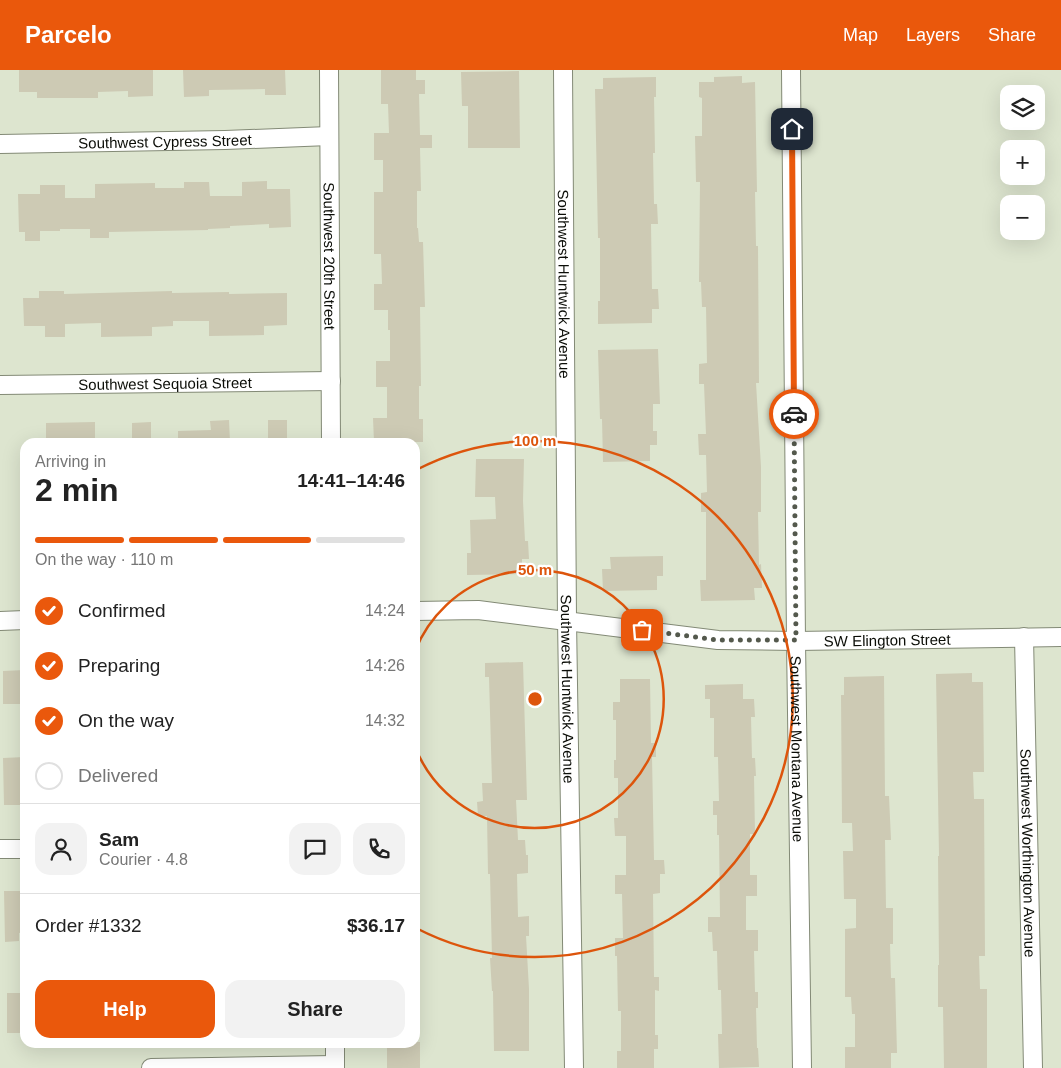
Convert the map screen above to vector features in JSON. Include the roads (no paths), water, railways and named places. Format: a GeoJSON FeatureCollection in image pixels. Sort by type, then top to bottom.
{"type":"FeatureCollection","features":[{"type":"Feature","properties":{"kind":"street","name":"Southwest 20th Street"},"geometry":{"type":"LineString","coordinates":[[329,70],[331,438]]}},
{"type":"Feature","properties":{"kind":"street","name":"Southwest Huntwick Avenue"},"geometry":{"type":"LineString","coordinates":[[563,70],[567,620],[574,1068]]}},
{"type":"Feature","properties":{"kind":"street","name":"Southwest Montana Avenue"},"geometry":{"type":"LineString","coordinates":[[791,70],[802,1068]]}},
{"type":"Feature","properties":{"kind":"street","name":"Southwest Cypress Street"},"geometry":{"type":"LineString","coordinates":[[0,144],[329,136]]}},
{"type":"Feature","properties":{"kind":"street","name":"Southwest Sequoia Street"},"geometry":{"type":"LineString","coordinates":[[0,385],[331,381]]}},
{"type":"Feature","properties":{"kind":"street","name":"SW Elington Street"},"geometry":{"type":"LineString","coordinates":[[420,611],[478,610],[718,640],[1061,637]]}},
{"type":"Feature","properties":{"kind":"street"},"geometry":{"type":"LineString","coordinates":[[0,621],[20,620]]}},
{"type":"Feature","properties":{"kind":"street","name":"Southwest Worthington Avenue"},"geometry":{"type":"LineString","coordinates":[[1024,638],[1033,1068]]}},
{"type":"Feature","properties":{"kind":"street"},"geometry":{"type":"LineString","coordinates":[[0,849],[20,849]]}},
{"type":"Feature","properties":{"kind":"street"},"geometry":{"type":"LineString","coordinates":[[151,1068],[335,1066],[335,1048]]}}]}
